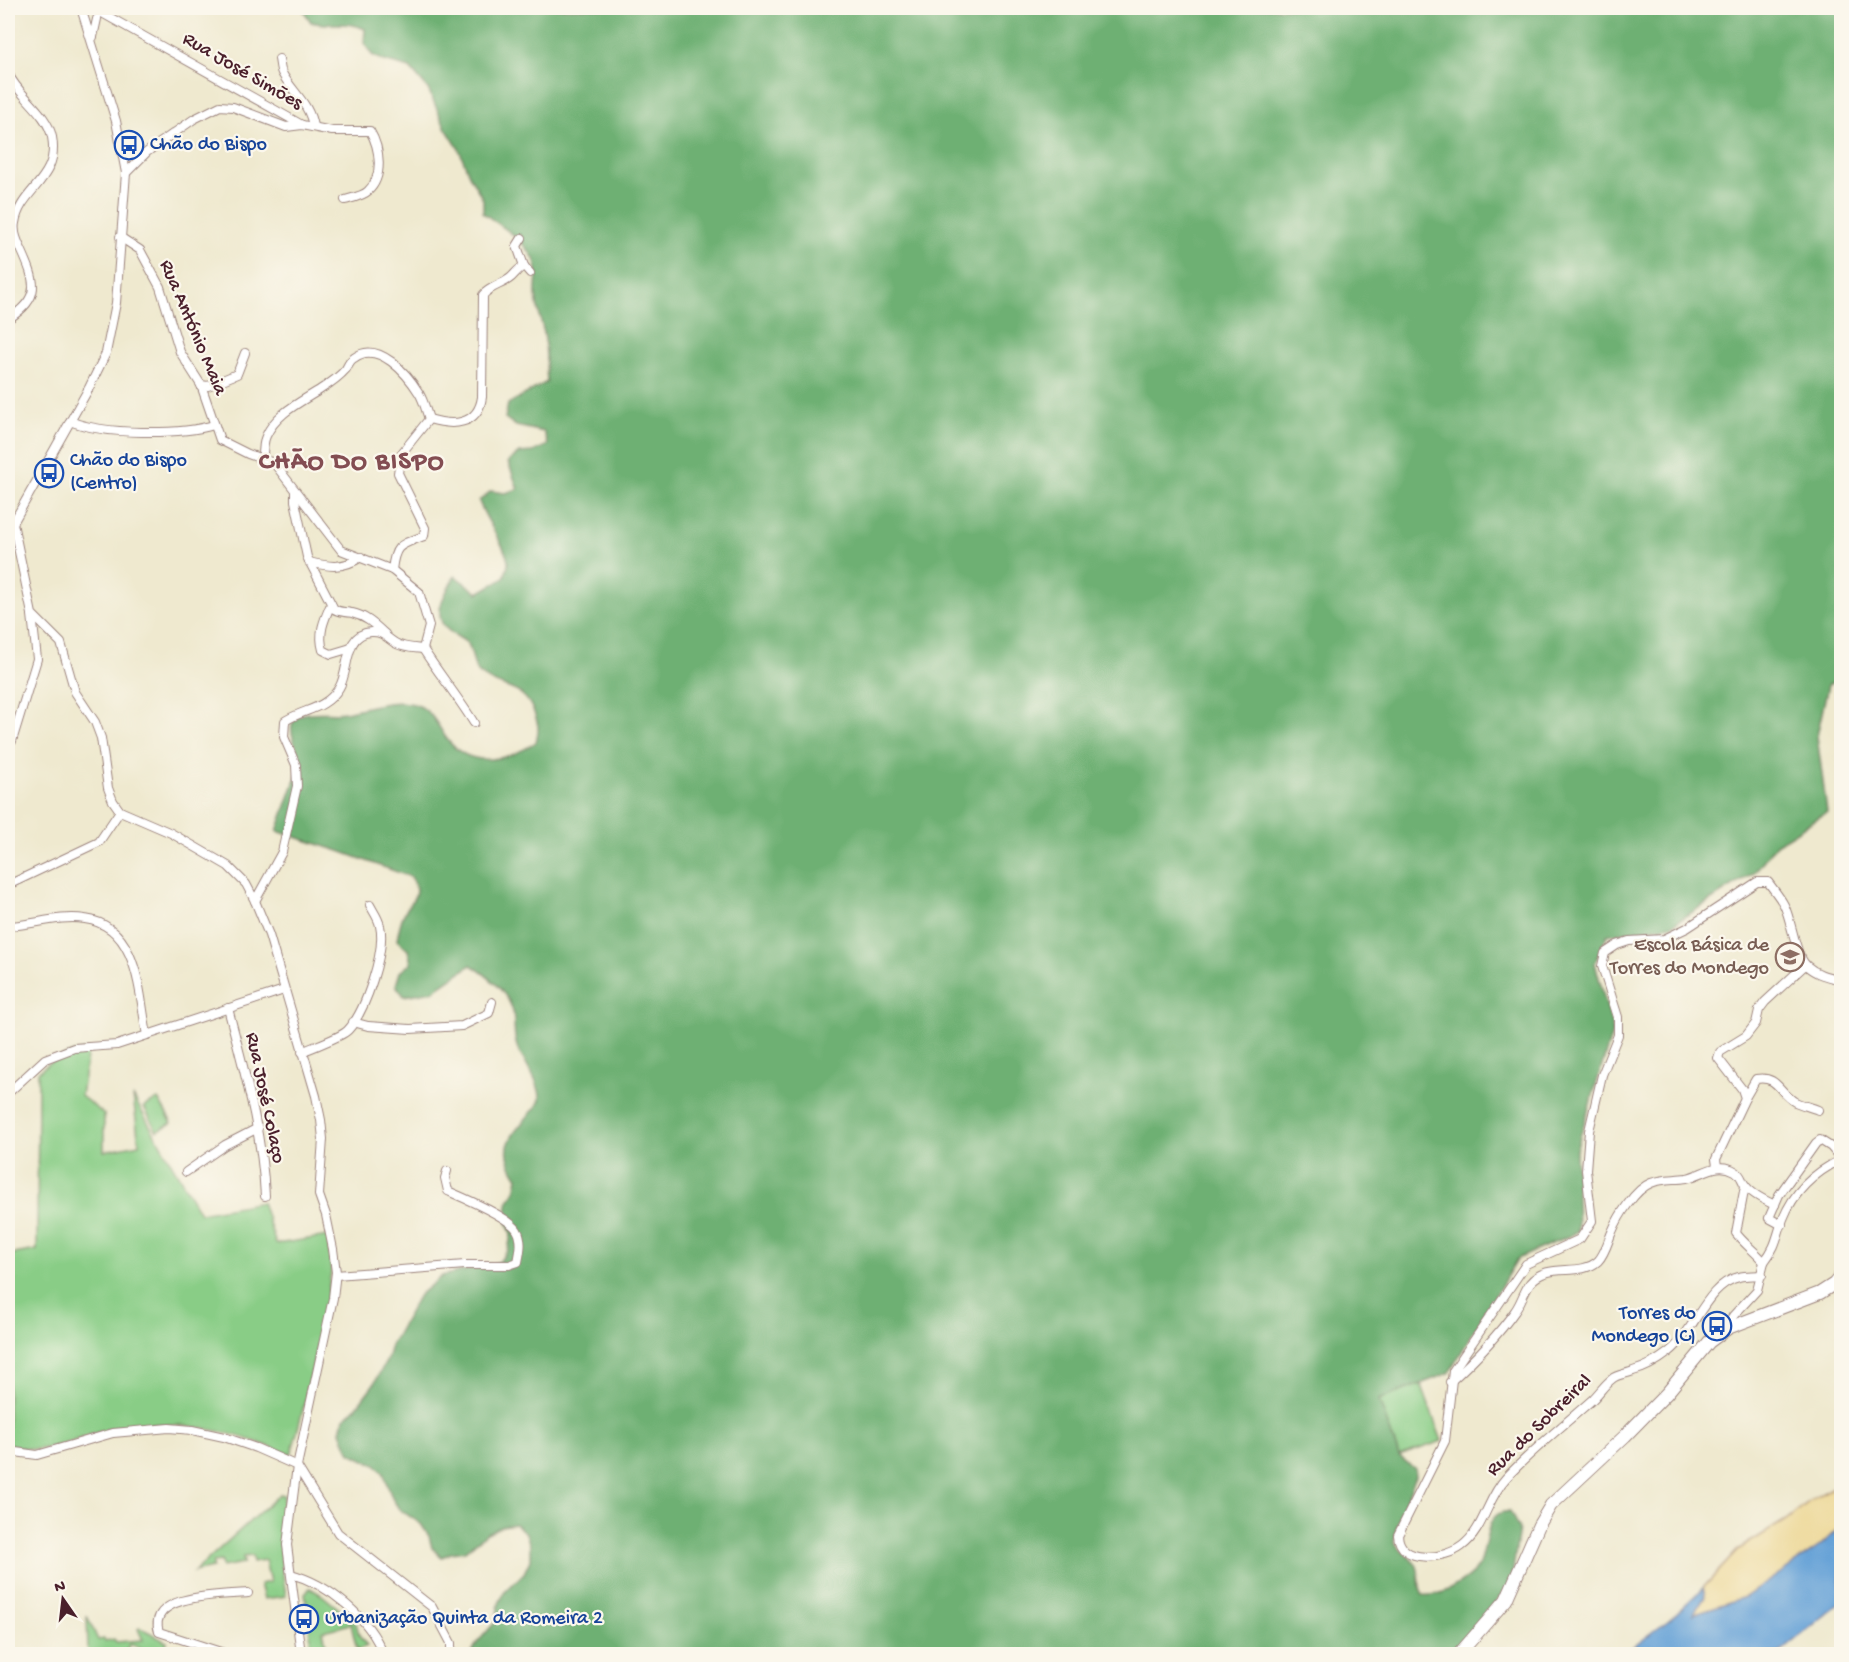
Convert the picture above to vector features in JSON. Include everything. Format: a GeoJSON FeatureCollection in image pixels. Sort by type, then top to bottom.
{"type":"FeatureCollection","features":[{"type":"Feature","properties":{"kind":"main road"},"geometry":{"type":"LineString","coordinates":[[1460,1654],[1506,1600],[1539,1525],[1551,1505],[1668,1393],[1709,1342],[1728,1328],[1820,1293],[1834,1284],[1842,1274]]}},
{"type":"Feature","properties":{"kind":"street"},"geometry":{"type":"LineString","coordinates":[[8,744],[12,741],[37,659],[32,614],[10,523],[89,388],[105,353],[116,303],[126,173],[116,121],[93,40],[81,8]]}},
{"type":"Feature","properties":{"kind":"street"},"geometry":{"type":"LineString","coordinates":[[86,18],[100,13]]}},
{"type":"Feature","properties":{"kind":"street"},"geometry":{"type":"LineString","coordinates":[[93,40],[100,13]]}},
{"type":"Feature","properties":{"kind":"street","name":"Rua José Simões"},"geometry":{"type":"LineString","coordinates":[[100,13],[302,125]]}},
{"type":"Feature","properties":{"kind":"street"},"geometry":{"type":"LineString","coordinates":[[279,59],[281,72],[302,100],[312,118],[313,128]]}},
{"type":"Feature","properties":{"kind":"street"},"geometry":{"type":"LineString","coordinates":[[8,73],[12,83],[47,125],[54,152],[48,171],[16,216],[14,226],[16,237],[29,267],[34,287],[27,304],[8,319]]}},
{"type":"Feature","properties":{"kind":"street"},"geometry":{"type":"LineString","coordinates":[[126,173],[147,152],[194,119],[220,106],[233,107],[286,127],[302,125],[332,131],[370,131],[375,139],[378,154],[377,182],[366,194],[345,200]]}},
{"type":"Feature","properties":{"kind":"street","name":"Rua António Maia"},"geometry":{"type":"LineString","coordinates":[[120,237],[140,250],[160,287],[180,352],[201,385],[220,440],[274,463],[341,550],[392,570],[419,592],[429,626],[423,649]]}},
{"type":"Feature","properties":{"kind":"street"},"geometry":{"type":"LineString","coordinates":[[429,419],[442,423],[453,423],[471,418],[481,407],[483,295],[488,289],[510,278],[520,267],[527,269],[517,246],[522,238]]}},
{"type":"Feature","properties":{"kind":"street"},"geometry":{"type":"LineString","coordinates":[[201,385],[208,386],[237,374],[245,353]]}},
{"type":"Feature","properties":{"kind":"street"},"geometry":{"type":"LineString","coordinates":[[262,459],[265,437],[281,417],[299,401],[322,388],[344,371],[353,358],[364,353],[376,354],[390,360],[401,369],[420,395],[429,419]]}},
{"type":"Feature","properties":{"kind":"street"},"geometry":{"type":"LineString","coordinates":[[392,570],[394,553],[398,547],[424,536],[425,528],[398,473],[401,454],[429,419]]}},
{"type":"Feature","properties":{"kind":"street"},"geometry":{"type":"LineString","coordinates":[[70,421],[88,427],[161,432],[214,425]]}},
{"type":"Feature","properties":{"kind":"street"},"geometry":{"type":"LineString","coordinates":[[295,490],[297,510],[309,562],[324,586],[331,604],[337,611],[350,612],[369,620],[395,643],[423,649],[474,723]]}},
{"type":"Feature","properties":{"kind":"street"},"geometry":{"type":"LineString","coordinates":[[309,562],[327,567],[341,567],[361,557]]}},
{"type":"Feature","properties":{"kind":"street"},"geometry":{"type":"LineString","coordinates":[[331,604],[323,619],[321,643],[324,651],[331,654],[351,648]]}},
{"type":"Feature","properties":{"kind":"street"},"geometry":{"type":"LineString","coordinates":[[32,614],[61,644],[75,692],[95,722],[101,738],[108,788],[120,811],[171,833],[228,866],[246,884],[269,935],[316,1096],[321,1120],[323,1150],[319,1195],[326,1215],[336,1275],[297,1466],[287,1545],[301,1654]]}},
{"type":"Feature","properties":{"kind":"street"},"geometry":{"type":"LineString","coordinates":[[255,901],[282,852],[297,786],[296,765],[284,737],[285,721],[296,714],[327,704],[340,686],[355,639],[373,631],[386,635]]}},
{"type":"Feature","properties":{"kind":"street"},"geometry":{"type":"LineString","coordinates":[[8,885],[99,842],[120,811]]}},
{"type":"Feature","properties":{"kind":"street"},"geometry":{"type":"LineString","coordinates":[[1450,1382],[1453,1371],[1526,1264],[1580,1239],[1592,1221],[1586,1170],[1589,1131],[1602,1075],[1618,1035],[1618,1017],[1602,966],[1605,953],[1629,941],[1664,939],[1687,928],[1757,882],[1768,882],[1783,903],[1798,951],[1805,965],[1822,975],[1842,980]]}},
{"type":"Feature","properties":{"kind":"street"},"geometry":{"type":"LineString","coordinates":[[302,1052],[347,1031],[362,1007],[378,963],[381,937],[380,924],[370,905]]}},
{"type":"Feature","properties":{"kind":"street"},"geometry":{"type":"LineString","coordinates":[[8,926],[86,919],[106,926],[117,933],[133,958],[147,1035]]}},
{"type":"Feature","properties":{"kind":"street"},"geometry":{"type":"LineString","coordinates":[[1745,1098],[1742,1089],[1718,1058],[1720,1052],[1746,1036],[1756,1023],[1759,1010],[1765,1002],[1805,965]]}},
{"type":"Feature","properties":{"kind":"street"},"geometry":{"type":"LineString","coordinates":[[8,1094],[45,1059],[74,1048],[117,1045],[284,990]]}},
{"type":"Feature","properties":{"kind":"street"},"geometry":{"type":"LineString","coordinates":[[353,1022],[368,1026],[410,1029],[462,1026],[489,1013],[492,1002]]}},
{"type":"Feature","properties":{"kind":"street","name":"Rua José Colaço"},"geometry":{"type":"LineString","coordinates":[[228,1008],[258,1128],[263,1158],[265,1196]]}},
{"type":"Feature","properties":{"kind":"street"},"geometry":{"type":"LineString","coordinates":[[1717,1166],[1716,1159],[1750,1086],[1756,1079],[1765,1077],[1776,1083],[1783,1093],[1796,1102],[1818,1110]]}},
{"type":"Feature","properties":{"kind":"street"},"geometry":{"type":"LineString","coordinates":[[186,1172],[225,1145],[258,1128]]}},
{"type":"Feature","properties":{"kind":"street"},"geometry":{"type":"LineString","coordinates":[[1728,1328],[1733,1316],[1757,1290],[1764,1262],[1775,1247],[1794,1199],[1818,1172],[1841,1159],[1822,1140],[1817,1141],[1779,1195],[1769,1218],[1782,1225]]}},
{"type":"Feature","properties":{"kind":"street"},"geometry":{"type":"LineString","coordinates":[[1450,1382],[1477,1358],[1509,1320],[1530,1283],[1548,1271],[1583,1268],[1597,1261],[1630,1200],[1649,1184],[1673,1178],[1687,1178],[1717,1166],[1734,1170],[1742,1177],[1745,1186],[1736,1233],[1755,1250],[1764,1262]]}},
{"type":"Feature","properties":{"kind":"street"},"geometry":{"type":"LineString","coordinates":[[336,1275],[465,1265],[509,1265],[519,1262],[521,1245],[518,1231],[507,1221],[448,1191],[445,1178],[447,1171]]}},
{"type":"Feature","properties":{"kind":"street"},"geometry":{"type":"LineString","coordinates":[[1745,1186],[1775,1205]]}},
{"type":"Feature","properties":{"kind":"street","name":"Rua do Sobreiral"},"geometry":{"type":"LineString","coordinates":[[1450,1382],[1445,1441],[1398,1535],[1402,1546],[1418,1557],[1435,1556],[1460,1548],[1476,1533],[1487,1505],[1503,1481],[1614,1377],[1635,1371],[1669,1352],[1690,1329],[1704,1305],[1720,1287],[1737,1277],[1762,1275]]}},
{"type":"Feature","properties":{"kind":"street"},"geometry":{"type":"LineString","coordinates":[[8,1451],[37,1455],[113,1433],[169,1428],[224,1437],[297,1466],[338,1533],[432,1607],[451,1642],[452,1654]]}},
{"type":"Feature","properties":{"kind":"street"},"geometry":{"type":"LineString","coordinates":[[291,1574],[309,1579],[326,1588],[360,1617],[379,1644],[383,1654]]}},
{"type":"Feature","properties":{"kind":"street"},"geometry":{"type":"LineString","coordinates":[[227,1654],[159,1632],[157,1625],[159,1618],[164,1610],[185,1600],[249,1593]]}},
{"type":"Feature","properties":{"kind":"green space"},"geometry":{"type":"Polygon","coordinates":[[[302,8],[1841,8],[1842,678],[1828,685],[1817,736],[1827,812],[1776,844],[1754,873],[1672,925],[1607,935],[1595,963],[1613,1030],[1576,1150],[1578,1232],[1517,1259],[1449,1373],[1379,1400],[1399,1456],[1415,1469],[1416,1476],[1398,1521],[1395,1538],[1398,1547],[1416,1564],[1423,1595],[1434,1595],[1447,1591],[1476,1570],[1482,1559],[1488,1532],[1495,1516],[1510,1512],[1519,1529],[1511,1584],[1453,1654],[471,1654],[477,1643],[497,1620],[498,1606],[504,1593],[524,1573],[530,1560],[530,1546],[526,1533],[515,1524],[501,1526],[487,1533],[465,1551],[442,1557],[432,1548],[429,1536],[421,1524],[399,1509],[392,1498],[383,1472],[376,1465],[350,1453],[341,1432],[344,1418],[355,1409],[373,1385],[387,1360],[391,1345],[419,1295],[442,1276],[499,1262],[508,1250],[511,1235],[507,1221],[508,1203],[515,1191],[518,1178],[508,1159],[507,1151],[516,1130],[537,1105],[540,1093],[516,1044],[512,1008],[500,989],[483,973],[471,965],[433,991],[404,996],[396,985],[400,972],[411,963],[408,950],[397,940],[402,918],[416,892],[411,877],[277,831],[300,766],[292,731],[293,722],[297,717],[309,713],[339,713],[399,702],[417,705],[427,711],[456,749],[478,759],[502,758],[536,742],[538,725],[530,704],[518,692],[488,679],[476,670],[469,646],[443,624],[440,611],[444,596],[455,576],[478,593],[504,578],[508,565],[507,557],[479,501],[491,491],[505,493],[518,489],[508,462],[519,453],[533,452],[548,445],[544,432],[516,426],[505,418],[508,404],[547,382],[545,340],[537,301],[536,263],[518,239],[483,213],[483,199],[428,89],[410,68],[372,55],[364,43],[365,29],[351,25],[311,22],[302,8]]]}},
{"type":"Feature","properties":{"kind":"green space"},"geometry":{"type":"Polygon","coordinates":[[[88,1050],[81,1096],[104,1114],[104,1151],[139,1144],[133,1096],[200,1213],[262,1202],[276,1244],[328,1236],[331,1272],[327,1298],[306,1398],[291,1455],[226,1433],[205,1428],[161,1424],[115,1428],[58,1446],[39,1449],[27,1449],[8,1444],[8,1255],[37,1250],[38,1072],[61,1057],[88,1050]]]}},
{"type":"Feature","properties":{"kind":"green space"},"geometry":{"type":"Polygon","coordinates":[[[158,1099],[172,1123],[157,1131],[144,1107],[158,1099]]]}},
{"type":"Feature","properties":{"kind":"green space"},"geometry":{"type":"Polygon","coordinates":[[[1421,1384],[1442,1441],[1399,1456],[1378,1400],[1421,1384]]]}},
{"type":"Feature","properties":{"kind":"green space"},"geometry":{"type":"Polygon","coordinates":[[[280,1494],[284,1495],[280,1546],[286,1596],[264,1599],[260,1584],[270,1582],[265,1560],[253,1562],[252,1556],[243,1557],[244,1563],[222,1567],[221,1561],[213,1562],[213,1568],[194,1572],[280,1494]]]}},
{"type":"Feature","properties":{"kind":"green space"},"geometry":{"type":"Polygon","coordinates":[[[310,1588],[356,1623],[359,1635],[367,1646],[357,1650],[351,1624],[323,1631],[328,1654],[311,1654],[305,1593],[310,1588]]]}},
{"type":"Feature","properties":{"kind":"green space"},"geometry":{"type":"Polygon","coordinates":[[[87,1616],[98,1640],[114,1639],[116,1642],[143,1640],[139,1628],[167,1642],[165,1649],[182,1654],[154,1654],[130,1644],[124,1654],[88,1654],[87,1616]]]}},
{"type":"Feature","properties":{"kind":"sand"},"geometry":{"type":"Polygon","coordinates":[[[1841,1483],[1841,1526],[1820,1546],[1745,1597],[1692,1614],[1705,1596],[1703,1588],[1739,1549],[1786,1520],[1812,1499],[1841,1483]]]}},
{"type":"Feature","properties":{"kind":"water"},"geometry":{"type":"Polygon","coordinates":[[[1841,1526],[1841,1602],[1778,1654],[1624,1654],[1669,1620],[1703,1588],[1705,1596],[1693,1614],[1745,1597],[1820,1546],[1841,1526]]]}},
{"type":"Feature","properties":{"kind":"place","name":"Chão do Bispo"},"geometry":{"type":"Point","coordinates":[129,145]}},
{"type":"Feature","properties":{"kind":"place","name":"Chão do Bispo (Centro)"},"geometry":{"type":"Point","coordinates":[49,473]}},
{"type":"Feature","properties":{"kind":"place","name":"Escola Básica de Torres do Mondego"},"geometry":{"type":"Point","coordinates":[1790,957]}},
{"type":"Feature","properties":{"kind":"place","name":"Torres do Mondego (C)"},"geometry":{"type":"Point","coordinates":[1717,1326]}},
{"type":"Feature","properties":{"kind":"place","name":"Urbanização Quinta da Romeira 2"},"geometry":{"type":"Point","coordinates":[304,1619]}},
{"type":"Feature","properties":{"kind":"district","name":"CHÃO DO BISPO"},"geometry":{"type":"Point","coordinates":[352,463]}}]}
